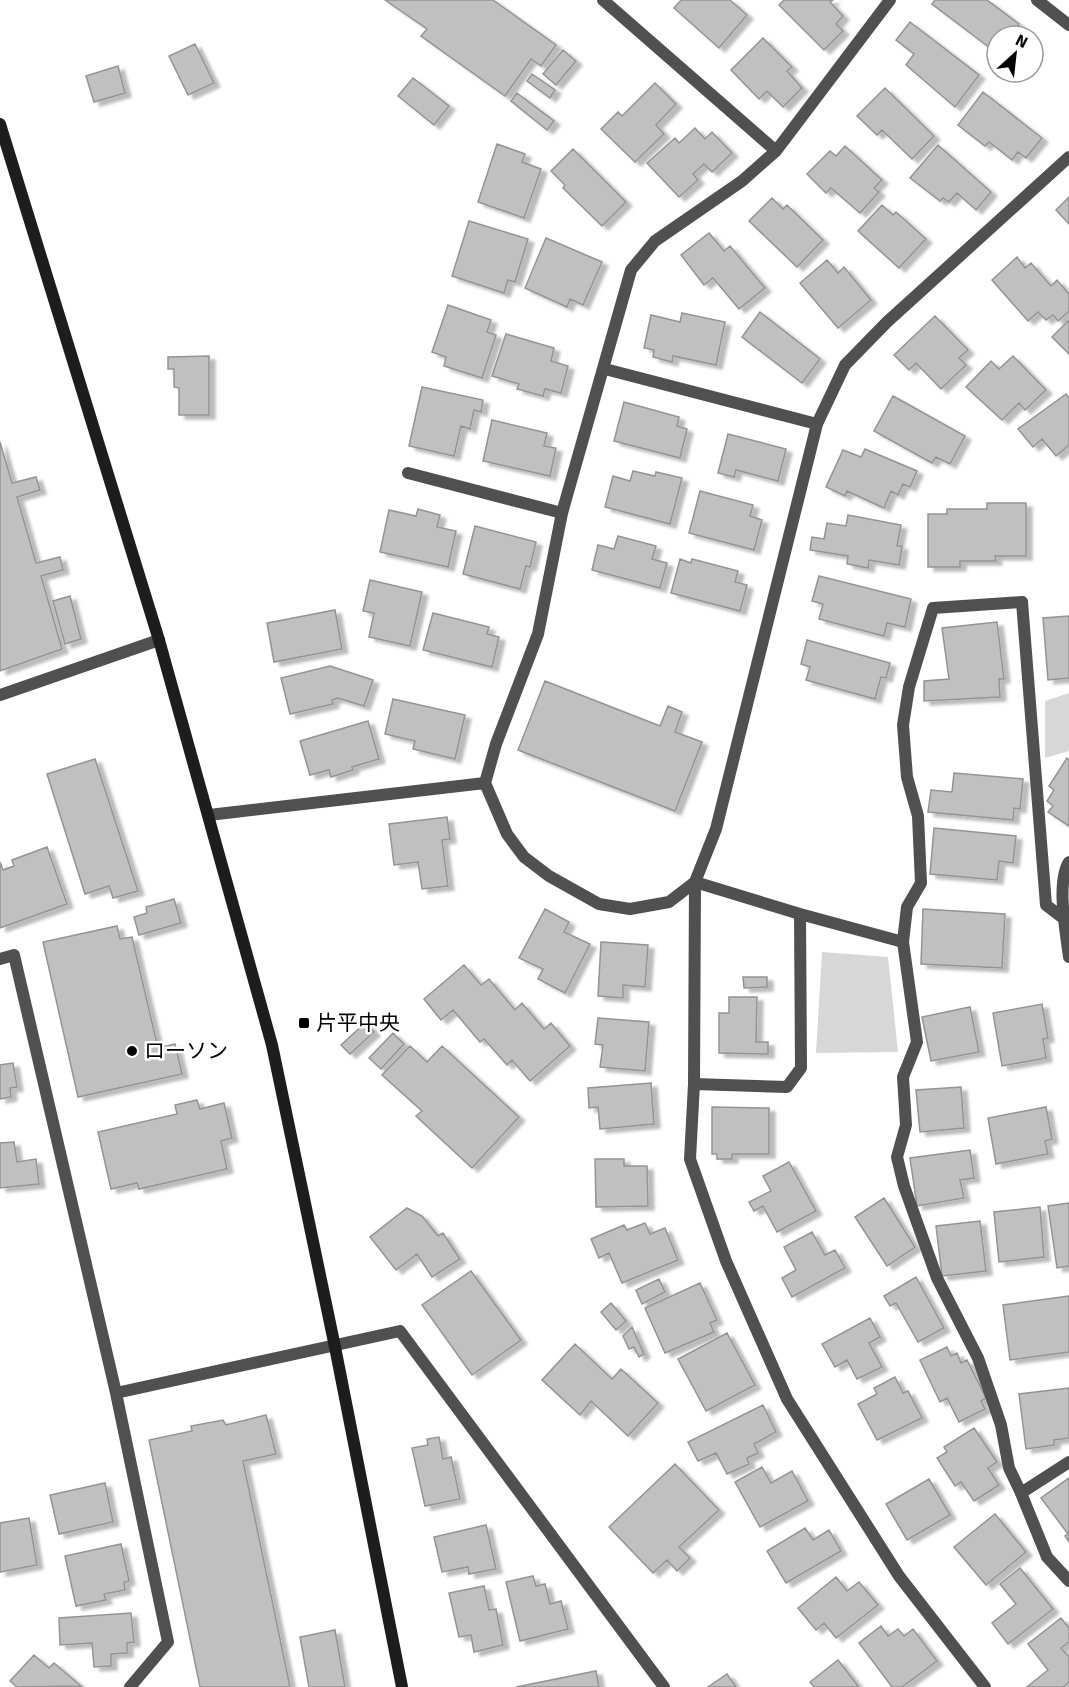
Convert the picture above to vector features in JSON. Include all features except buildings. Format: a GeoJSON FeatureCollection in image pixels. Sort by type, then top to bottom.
{"type":"FeatureCollection","features":[{"type":"Feature","properties":{"kind":"main road"},"geometry":{"type":"LineString","coordinates":[[0,124],[159,639],[272,1045],[335,1347],[402,1687]]}},
{"type":"Feature","properties":{"kind":"street"},"geometry":{"type":"LineString","coordinates":[[603,0],[776,151]]}},
{"type":"Feature","properties":{"kind":"street"},"geometry":{"type":"LineString","coordinates":[[694,882],[669,902],[630,909],[598,904],[549,876],[524,857],[507,834],[486,783],[496,744],[538,634],[562,513],[632,270],[655,241],[742,181],[776,151],[890,0]]}},
{"type":"Feature","properties":{"kind":"street"},"geometry":{"type":"LineString","coordinates":[[1037,0],[1069,25]]}},
{"type":"Feature","properties":{"kind":"street"},"geometry":{"type":"LineString","coordinates":[[984,1687],[899,1576],[787,1399],[726,1261],[690,1159],[694,1084],[694,882],[716,829],[817,424],[846,365],[887,322],[1069,157]]}},
{"type":"Feature","properties":{"kind":"street"},"geometry":{"type":"LineString","coordinates":[[605,369],[817,424]]}},
{"type":"Feature","properties":{"kind":"street"},"geometry":{"type":"LineString","coordinates":[[408,473],[562,513]]}},
{"type":"Feature","properties":{"kind":"street"},"geometry":{"type":"LineString","coordinates":[[1063,918],[1046,905],[1022,602],[933,608],[909,687],[903,725],[907,777],[918,816],[921,883],[907,906],[903,942],[917,1042],[903,1077],[906,1125],[897,1157],[904,1186],[937,1278],[978,1358],[1001,1425],[1009,1468],[1047,1557],[1069,1581]]}},
{"type":"Feature","properties":{"kind":"street"},"geometry":{"type":"LineString","coordinates":[[0,695],[159,639]]}},
{"type":"Feature","properties":{"kind":"street"},"geometry":{"type":"LineString","coordinates":[[209,815],[486,783]]}},
{"type":"Feature","properties":{"kind":"street"},"geometry":{"type":"LineString","coordinates":[[1069,862],[1064,869],[1063,918],[1069,957]]}},
{"type":"Feature","properties":{"kind":"street"},"geometry":{"type":"LineString","coordinates":[[694,882],[903,942]]}},
{"type":"Feature","properties":{"kind":"street"},"geometry":{"type":"LineString","coordinates":[[694,1084],[787,1087],[801,1068],[800,914]]}},
{"type":"Feature","properties":{"kind":"street"},"geometry":{"type":"LineString","coordinates":[[0,959],[14,955],[116,1394],[168,1642],[130,1687]]}},
{"type":"Feature","properties":{"kind":"street"},"geometry":{"type":"LineString","coordinates":[[116,1394],[400,1331],[664,1687]]}},
{"type":"Feature","properties":{"kind":"street"},"geometry":{"type":"LineString","coordinates":[[1021,1493],[1069,1462]]}},
{"type":"Feature","properties":{"kind":"shaded area"},"geometry":{"type":"Polygon","coordinates":[[[1069,693],[1069,751],[1045,758],[1045,701],[1069,693]]]}},
{"type":"Feature","properties":{"kind":"shaded area"},"geometry":{"type":"Polygon","coordinates":[[[822,952],[888,957],[898,1052],[816,1053],[822,952]]]}},
{"type":"Feature","properties":{"kind":"place","name":"片平中央"},"geometry":{"type":"Point","coordinates":[304,1023]}},
{"type":"Feature","properties":{"kind":"place","name":"ローソン"},"geometry":{"type":"Point","coordinates":[132,1051]}}]}
